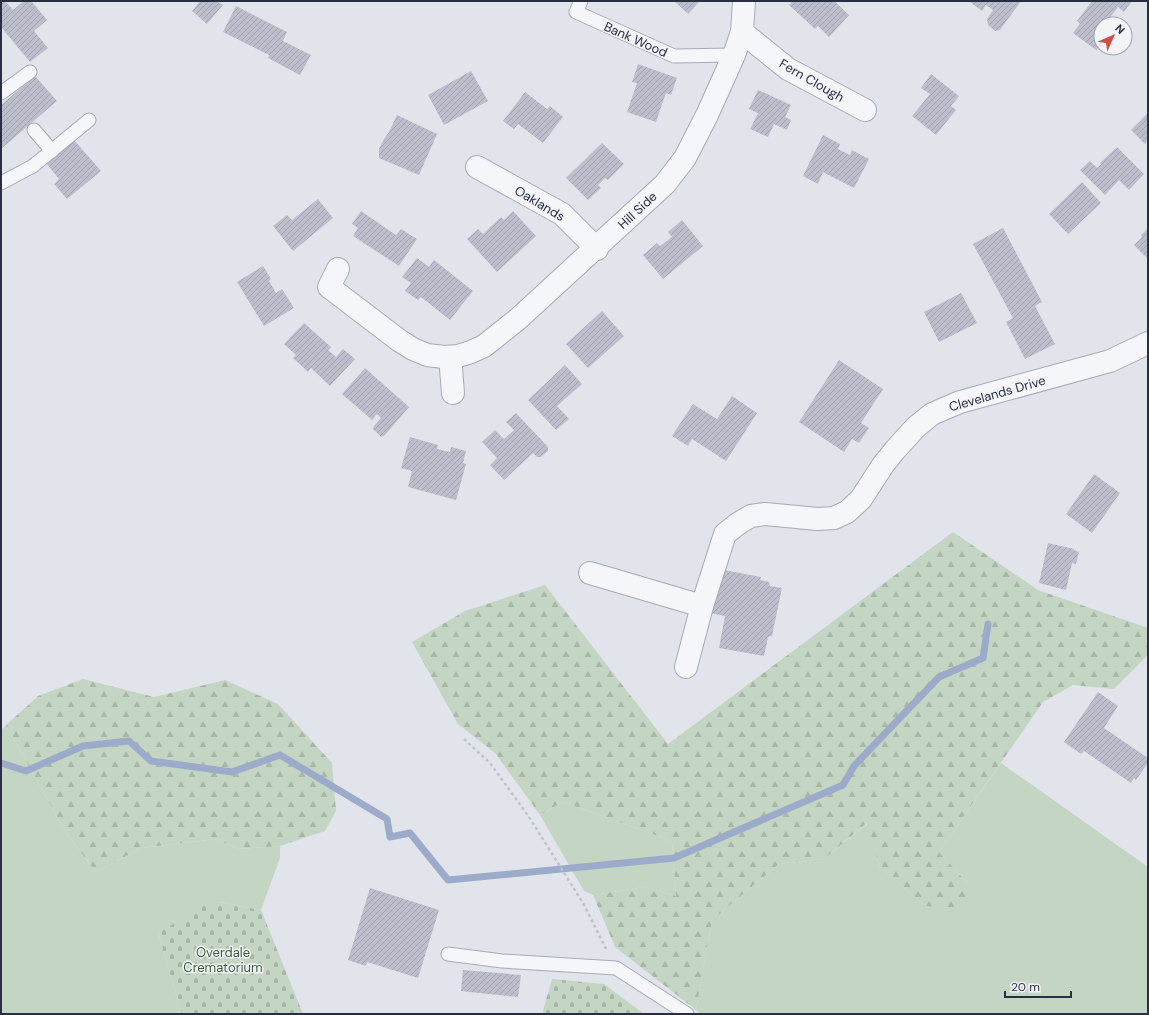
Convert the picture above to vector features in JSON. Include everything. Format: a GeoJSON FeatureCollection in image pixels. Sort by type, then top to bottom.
{"type":"FeatureCollection","features":[{"type":"Feature","properties":{"kind":"street","name":"Hill Side"},"geometry":{"type":"LineString","coordinates":[[338,269],[329,287],[400,341],[413,349],[427,355],[450,357],[471,352],[484,346],[518,319],[665,184],[685,158],[707,115],[734,55],[742,32],[744,1]]}},
{"type":"Feature","properties":{"kind":"street","name":"Fern Clough"},"geometry":{"type":"LineString","coordinates":[[742,32],[788,68],[865,109]]}},
{"type":"Feature","properties":{"kind":"street","name":"Oaklands"},"geometry":{"type":"LineString","coordinates":[[476,168],[562,214],[596,248]]}},
{"type":"Feature","properties":{"kind":"street","name":"Clevelands Drive"},"geometry":{"type":"LineString","coordinates":[[702,606],[725,534],[739,523],[751,516],[765,514],[818,519],[834,518],[847,512],[861,499],[883,465],[895,450],[916,427],[932,414],[960,402],[1110,361],[1148,343]]}},
{"type":"Feature","properties":{"kind":"street"},"geometry":{"type":"LineString","coordinates":[[450,357],[453,393]]}},
{"type":"Feature","properties":{"kind":"street"},"geometry":{"type":"LineString","coordinates":[[590,573],[702,606],[686,666]]}},
{"type":"Feature","properties":{"kind":"lane","name":"Bank Wood"},"geometry":{"type":"LineString","coordinates":[[580,1],[576,12],[674,56],[734,55]]}},
{"type":"Feature","properties":{"kind":"lane"},"geometry":{"type":"LineString","coordinates":[[2,91],[30,72]]}},
{"type":"Feature","properties":{"kind":"lane"},"geometry":{"type":"LineString","coordinates":[[1,183],[33,166],[89,120]]}},
{"type":"Feature","properties":{"kind":"lane"},"geometry":{"type":"LineString","coordinates":[[34,130],[52,151]]}},
{"type":"Feature","properties":{"kind":"lane"},"geometry":{"type":"LineString","coordinates":[[448,954],[502,961],[616,968],[687,1014]]}},
{"type":"Feature","properties":{"kind":"path"},"geometry":{"type":"LineString","coordinates":[[464,739],[490,763],[528,817],[583,903],[616,968]]}},
{"type":"Feature","properties":{"kind":"green space"},"geometry":{"type":"Polygon","coordinates":[[[953,532],[1038,590],[1148,628],[1148,655],[1114,689],[1073,685],[1043,702],[939,852],[970,886],[961,908],[925,906],[879,866],[868,822],[824,859],[779,864],[712,920],[696,1010],[615,947],[593,895],[644,887],[676,896],[672,841],[563,802],[540,815],[495,753],[458,724],[412,642],[465,611],[545,585],[668,744],[953,532]]]}},
{"type":"Feature","properties":{"kind":"green space"},"geometry":{"type":"Polygon","coordinates":[[[83,679],[154,697],[225,680],[278,704],[332,763],[336,811],[325,831],[280,846],[238,849],[216,839],[141,848],[96,872],[67,834],[6,725],[38,696],[83,679]]]}},
{"type":"Feature","properties":{"kind":"green space"},"geometry":{"type":"Polygon","coordinates":[[[6,725],[67,834],[96,872],[141,848],[216,839],[238,849],[280,846],[280,858],[261,910],[219,902],[158,933],[182,1014],[1,1014],[1,730],[6,725]]]}},
{"type":"Feature","properties":{"kind":"green space"},"geometry":{"type":"Polygon","coordinates":[[[1001,763],[1148,867],[1148,1014],[701,1014],[696,1010],[712,920],[779,864],[824,859],[869,822],[879,866],[925,906],[970,886],[939,852],[1001,763]]]}},
{"type":"Feature","properties":{"kind":"green space"},"geometry":{"type":"Polygon","coordinates":[[[563,802],[672,841],[676,896],[644,887],[593,895],[584,891],[540,815],[563,802]]]}},
{"type":"Feature","properties":{"kind":"green space","name":"Overdale Crematorium"},"geometry":{"type":"Polygon","coordinates":[[[219,902],[261,910],[303,1014],[182,1014],[158,933],[204,905],[219,902]]]}},
{"type":"Feature","properties":{"kind":"green space"},"geometry":{"type":"Polygon","coordinates":[[[552,979],[604,984],[644,1014],[542,1014],[552,979]]]}},
{"type":"Feature","properties":{"kind":"building"},"geometry":{"type":"Polygon","coordinates":[[[5,1],[13,10],[24,1],[31,1],[47,20],[34,31],[48,48],[30,62],[1,27],[1,4],[5,1]]]}},
{"type":"Feature","properties":{"kind":"building"},"geometry":{"type":"Polygon","coordinates":[[[200,1],[217,1],[223,5],[207,24],[192,11],[200,1]]]}},
{"type":"Feature","properties":{"kind":"building"},"geometry":{"type":"Polygon","coordinates":[[[674,1],[700,1],[688,14],[674,1]]]}},
{"type":"Feature","properties":{"kind":"building"},"geometry":{"type":"Polygon","coordinates":[[[793,1],[834,1],[849,15],[829,37],[818,26],[815,29],[789,5],[793,1]]]}},
{"type":"Feature","properties":{"kind":"building"},"geometry":{"type":"Polygon","coordinates":[[[969,1],[1021,1],[1000,30],[995,31],[988,25],[987,19],[993,10],[986,5],[982,11],[969,1]]]}},
{"type":"Feature","properties":{"kind":"building"},"geometry":{"type":"Polygon","coordinates":[[[1092,1],[1132,1],[1124,12],[1118,7],[1111,16],[1093,16],[1093,48],[1073,33],[1080,24],[1077,21],[1092,1]]]}},
{"type":"Feature","properties":{"kind":"building"},"geometry":{"type":"Polygon","coordinates":[[[236,6],[287,32],[283,41],[311,55],[300,75],[268,58],[269,55],[223,32],[236,6]]]}},
{"type":"Feature","properties":{"kind":"building"},"geometry":{"type":"Polygon","coordinates":[[[638,64],[677,78],[671,95],[666,93],[656,122],[627,112],[637,83],[632,82],[638,64]]]}},
{"type":"Feature","properties":{"kind":"building"},"geometry":{"type":"Polygon","coordinates":[[[471,71],[488,101],[444,125],[428,95],[471,71]]]}},
{"type":"Feature","properties":{"kind":"building"},"geometry":{"type":"Polygon","coordinates":[[[931,74],[959,96],[951,106],[956,110],[936,135],[912,116],[930,94],[921,88],[931,74]]]}},
{"type":"Feature","properties":{"kind":"building"},"geometry":{"type":"Polygon","coordinates":[[[35,76],[57,101],[1,149],[1,105],[35,76]]]}},
{"type":"Feature","properties":{"kind":"building"},"geometry":{"type":"Polygon","coordinates":[[[758,90],[791,105],[785,117],[791,120],[787,130],[774,124],[768,137],[750,129],[758,113],[749,109],[758,90]]]}},
{"type":"Feature","properties":{"kind":"building"},"geometry":{"type":"Polygon","coordinates":[[[525,92],[547,109],[550,106],[563,117],[543,143],[518,124],[514,129],[503,121],[525,92]]]}},
{"type":"Feature","properties":{"kind":"building"},"geometry":{"type":"Polygon","coordinates":[[[1148,113],[1148,141],[1145,144],[1131,130],[1148,113]]]}},
{"type":"Feature","properties":{"kind":"building"},"geometry":{"type":"Polygon","coordinates":[[[397,115],[437,134],[419,175],[379,158],[379,149],[397,115]]]}},
{"type":"Feature","properties":{"kind":"building"},"geometry":{"type":"Polygon","coordinates":[[[823,135],[840,144],[838,149],[850,155],[852,150],[869,159],[854,188],[823,172],[818,184],[803,176],[823,135]]]}},
{"type":"Feature","properties":{"kind":"building"},"geometry":{"type":"Polygon","coordinates":[[[74,140],[101,171],[67,199],[54,184],[59,179],[46,163],[74,140]]]}},
{"type":"Feature","properties":{"kind":"building"},"geometry":{"type":"Polygon","coordinates":[[[602,143],[624,164],[608,180],[605,178],[598,185],[601,188],[588,200],[566,178],[602,143]]]}},
{"type":"Feature","properties":{"kind":"building"},"geometry":{"type":"Polygon","coordinates":[[[1117,147],[1144,174],[1129,190],[1119,180],[1105,195],[1080,170],[1090,161],[1097,168],[1101,164],[1100,163],[1117,147]]]}},
{"type":"Feature","properties":{"kind":"building"},"geometry":{"type":"Polygon","coordinates":[[[1082,182],[1101,203],[1068,234],[1049,214],[1082,182]]]}},
{"type":"Feature","properties":{"kind":"building"},"geometry":{"type":"Polygon","coordinates":[[[318,199],[333,218],[293,251],[273,226],[287,215],[292,220],[318,199]]]}},
{"type":"Feature","properties":{"kind":"building"},"geometry":{"type":"Polygon","coordinates":[[[361,211],[396,235],[401,229],[417,239],[399,266],[353,236],[358,228],[352,224],[361,211]]]}},
{"type":"Feature","properties":{"kind":"building"},"geometry":{"type":"Polygon","coordinates":[[[513,211],[536,236],[497,272],[467,239],[478,229],[483,234],[501,217],[504,220],[513,211]]]}},
{"type":"Feature","properties":{"kind":"building"},"geometry":{"type":"Polygon","coordinates":[[[682,220],[703,246],[663,279],[643,255],[657,243],[660,246],[672,237],[668,232],[682,220]]]}},
{"type":"Feature","properties":{"kind":"building"},"geometry":{"type":"Polygon","coordinates":[[[1003,228],[1042,302],[1035,306],[1055,344],[1025,359],[1006,322],[1013,318],[973,244],[1003,228]]]}},
{"type":"Feature","properties":{"kind":"building"},"geometry":{"type":"Polygon","coordinates":[[[1148,228],[1148,259],[1134,245],[1148,228]]]}},
{"type":"Feature","properties":{"kind":"building"},"geometry":{"type":"Polygon","coordinates":[[[417,258],[429,267],[434,260],[473,291],[450,320],[421,297],[418,300],[405,291],[411,283],[402,277],[417,258]]]}},
{"type":"Feature","properties":{"kind":"building"},"geometry":{"type":"Polygon","coordinates":[[[263,266],[271,279],[269,281],[276,293],[282,289],[294,308],[264,326],[237,282],[263,266]]]}},
{"type":"Feature","properties":{"kind":"building"},"geometry":{"type":"Polygon","coordinates":[[[961,293],[977,323],[939,342],[924,312],[961,293]]]}},
{"type":"Feature","properties":{"kind":"building"},"geometry":{"type":"Polygon","coordinates":[[[602,311],[624,336],[588,368],[566,344],[602,311]]]}},
{"type":"Feature","properties":{"kind":"building"},"geometry":{"type":"Polygon","coordinates":[[[304,323],[331,347],[328,350],[336,357],[343,349],[355,359],[330,386],[311,368],[308,372],[293,358],[296,355],[284,344],[304,323]]]}},
{"type":"Feature","properties":{"kind":"building"},"geometry":{"type":"Polygon","coordinates":[[[839,360],[883,389],[861,423],[869,428],[859,443],[852,439],[844,452],[799,422],[839,360]]]}},
{"type":"Feature","properties":{"kind":"building"},"geometry":{"type":"Polygon","coordinates":[[[565,365],[582,384],[557,406],[569,419],[556,430],[528,400],[565,365]]]}},
{"type":"Feature","properties":{"kind":"building"},"geometry":{"type":"Polygon","coordinates":[[[365,368],[409,407],[385,435],[381,437],[373,429],[381,418],[377,414],[372,420],[342,394],[365,368]]]}},
{"type":"Feature","properties":{"kind":"building"},"geometry":{"type":"Polygon","coordinates":[[[732,396],[757,413],[726,461],[692,439],[688,446],[672,436],[693,404],[717,419],[732,396]]]}},
{"type":"Feature","properties":{"kind":"building"},"geometry":{"type":"Polygon","coordinates":[[[516,413],[548,447],[548,451],[541,457],[537,457],[533,453],[504,480],[490,465],[497,458],[482,442],[495,430],[504,439],[514,430],[506,422],[516,413]]]}},
{"type":"Feature","properties":{"kind":"building"},"geometry":{"type":"Polygon","coordinates":[[[410,437],[438,445],[437,449],[450,452],[451,447],[466,451],[463,463],[466,464],[456,500],[408,487],[412,471],[401,468],[410,437]]]}},
{"type":"Feature","properties":{"kind":"building"},"geometry":{"type":"Polygon","coordinates":[[[1094,474],[1120,493],[1092,533],[1066,514],[1094,474]]]}},
{"type":"Feature","properties":{"kind":"building"},"geometry":{"type":"Polygon","coordinates":[[[1048,543],[1074,549],[1079,552],[1076,564],[1072,563],[1066,590],[1039,583],[1048,543]]]}},
{"type":"Feature","properties":{"kind":"building"},"geometry":{"type":"Polygon","coordinates":[[[718,569],[761,577],[760,580],[769,582],[770,586],[782,588],[772,636],[768,637],[764,656],[719,648],[725,616],[710,613],[718,569]]]}},
{"type":"Feature","properties":{"kind":"building"},"geometry":{"type":"Polygon","coordinates":[[[1098,692],[1118,706],[1104,728],[1148,758],[1148,763],[1136,780],[1134,778],[1131,783],[1084,751],[1081,754],[1064,742],[1098,692]]]}},
{"type":"Feature","properties":{"kind":"building"},"geometry":{"type":"Polygon","coordinates":[[[370,888],[439,910],[418,978],[367,962],[366,966],[348,960],[370,888]]]}},
{"type":"Feature","properties":{"kind":"building"},"geometry":{"type":"Polygon","coordinates":[[[463,970],[521,975],[518,997],[461,991],[463,970]]]}},
{"type":"Feature","properties":{"kind":"waterway"},"geometry":{"type":"LineString","coordinates":[[1,763],[26,771],[83,746],[129,741],[151,761],[232,772],[280,755],[387,819],[390,837],[410,833],[448,880],[674,858],[843,785],[854,766],[939,677],[983,658],[988,624]]}}]}
